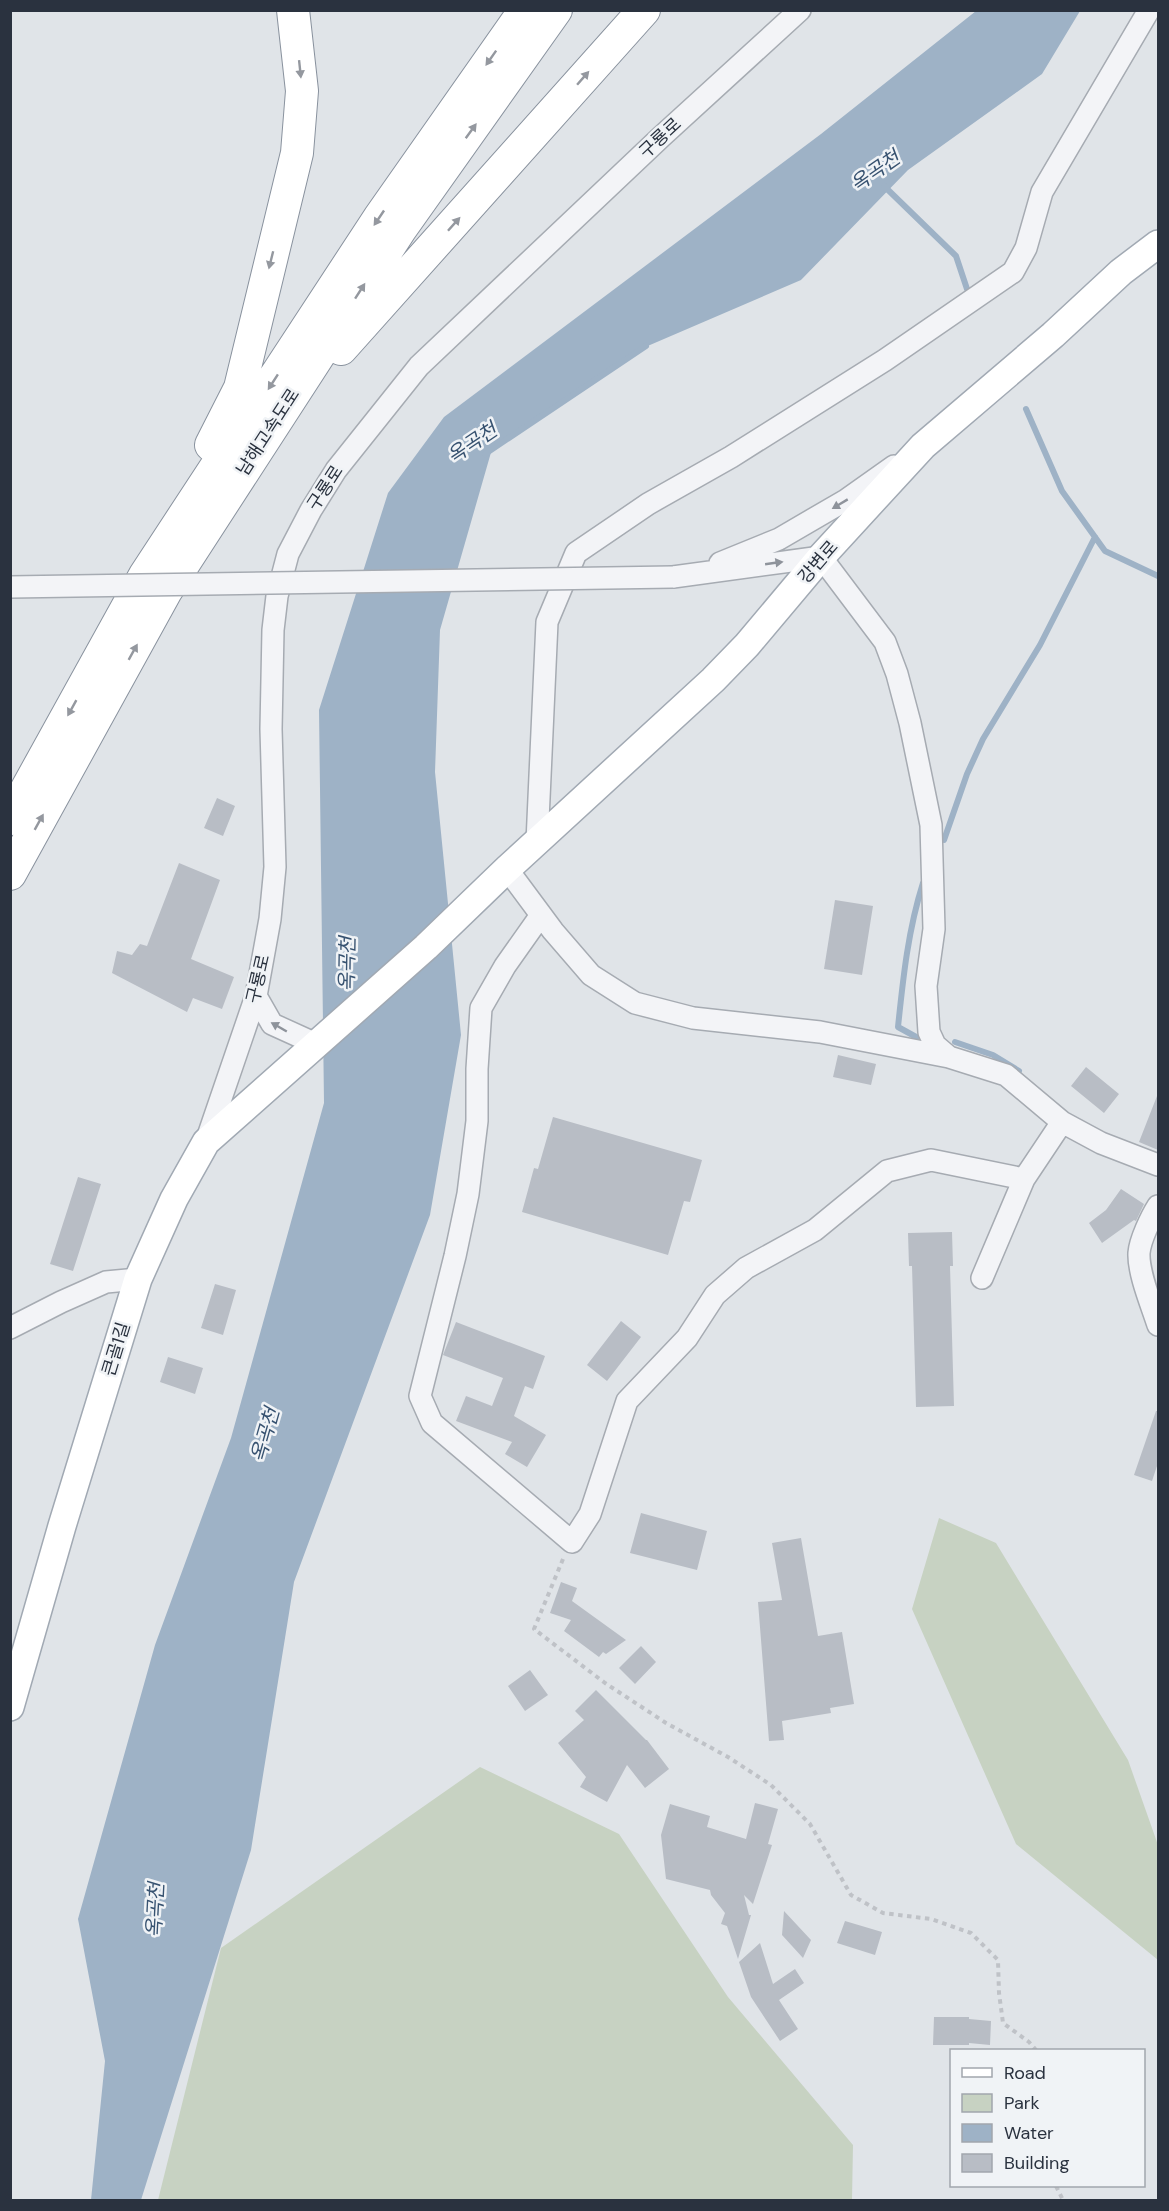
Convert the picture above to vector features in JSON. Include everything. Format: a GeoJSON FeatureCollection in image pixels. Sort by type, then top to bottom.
{"type":"FeatureCollection","features":[{"type":"Feature","properties":{"kind":"highway"},"geometry":{"type":"LineString","coordinates":[[146,575],[240,388],[297,153],[302,91],[293,10]]}},
{"type":"Feature","properties":{"kind":"highway","name":"남해고속도로"},"geometry":{"type":"LineString","coordinates":[[10,819],[146,575],[379,218],[525,10]]}},
{"type":"Feature","properties":{"kind":"highway","name":"남해고속도로"},"geometry":{"type":"LineString","coordinates":[[10,874],[166,591],[400,230],[556,10]]}},
{"type":"Feature","properties":{"kind":"highway"},"geometry":{"type":"LineString","coordinates":[[274,423],[644,10]]}},
{"type":"Feature","properties":{"kind":"main road","name":"강변로"},"geometry":{"type":"LineString","coordinates":[[316,1044],[426,947],[507,869],[713,680],[747,645],[821,557],[923,446],[1053,335],[1121,272],[1158,244]]}},
{"type":"Feature","properties":{"kind":"main road","name":"큰골1길"},"geometry":{"type":"LineString","coordinates":[[10,1707],[138,1278],[174,1199],[206,1142],[316,1044]]}},
{"type":"Feature","properties":{"kind":"street","name":"구룡로"},"geometry":{"type":"LineString","coordinates":[[206,1142],[256,996],[270,919],[275,867],[270,729],[273,630],[277,596],[288,554],[310,510],[336,470],[420,366],[661,137],[800,10]]}},
{"type":"Feature","properties":{"kind":"street"},"geometry":{"type":"LineString","coordinates":[[537,842],[547,622],[576,554],[648,504],[731,457],[885,360],[1013,272],[1026,248],[1042,192],[1149,10]]}},
{"type":"Feature","properties":{"kind":"street"},"geometry":{"type":"LineString","coordinates":[[695,574],[779,539],[846,500],[923,446]]}},
{"type":"Feature","properties":{"kind":"street"},"geometry":{"type":"LineString","coordinates":[[10,587],[673,577],[821,557],[885,642],[897,674],[910,723],[932,825],[934,929],[926,986],[929,1032],[935,1044],[949,1057]]}},
{"type":"Feature","properties":{"kind":"street"},"geometry":{"type":"LineString","coordinates":[[507,869],[541,915],[591,975],[635,1003],[693,1018],[820,1032],[949,1057],[1006,1075],[1062,1122],[1101,1143],[1158,1165]]}},
{"type":"Feature","properties":{"kind":"street"},"geometry":{"type":"LineString","coordinates":[[541,915],[505,966],[482,1008],[477,1069],[477,1121],[468,1194],[420,1396],[432,1423],[572,1542],[590,1514],[627,1401],[687,1338],[715,1295],[746,1268],[815,1230],[887,1171],[931,1160],[1024,1179]]}},
{"type":"Feature","properties":{"kind":"street"},"geometry":{"type":"LineString","coordinates":[[256,996],[272,1024],[316,1044]]}},
{"type":"Feature","properties":{"kind":"street"},"geometry":{"type":"LineString","coordinates":[[982,1278],[1024,1179],[1062,1122]]}},
{"type":"Feature","properties":{"kind":"street"},"geometry":{"type":"LineString","coordinates":[[1158,1206],[1151,1217],[1139,1252],[1146,1288],[1158,1325]]}},
{"type":"Feature","properties":{"kind":"street"},"geometry":{"type":"LineString","coordinates":[[10,1328],[106,1282],[138,1278]]}},
{"type":"Feature","properties":{"kind":"path"},"geometry":{"type":"LineString","coordinates":[[572,1542],[553,1580],[534,1629],[597,1677],[657,1717],[728,1757],[771,1785],[810,1824],[851,1895],[883,1913],[931,1919],[971,1934],[998,1960],[999,1993],[1004,2023],[1035,2049]]}},
{"type":"Feature","properties":{"kind":"green space"},"geometry":{"type":"Polygon","coordinates":[[[939,1518],[996,1543],[1128,1760],[1158,1845],[1158,1960],[1016,1844],[912,1609],[939,1518]]]}},
{"type":"Feature","properties":{"kind":"green space"},"geometry":{"type":"Polygon","coordinates":[[[480,1767],[619,1834],[728,1997],[853,2145],[852,2200],[158,2200],[221,1948],[480,1767]]]}},
{"type":"Feature","properties":{"kind":"water"},"geometry":{"type":"Polygon","coordinates":[[[976,11],[1080,11],[1042,74],[908,170],[801,280],[643,348],[492,449],[440,630],[435,772],[461,1035],[430,1215],[294,1582],[251,1850],[141,2200],[91,2200],[105,2061],[78,1919],[155,1645],[231,1438],[324,1103],[319,710],[388,493],[444,417],[821,134],[976,11]]]}},
{"type":"Feature","properties":{"kind":"building"},"geometry":{"type":"Polygon","coordinates":[[[217,798],[235,806],[223,836],[204,828],[217,798]]]}},
{"type":"Feature","properties":{"kind":"building"},"geometry":{"type":"Polygon","coordinates":[[[179,863],[220,880],[191,959],[234,977],[222,1009],[193,998],[187,1012],[112,973],[117,951],[132,955],[140,944],[147,946],[179,863]]]}},
{"type":"Feature","properties":{"kind":"building"},"geometry":{"type":"Polygon","coordinates":[[[835,900],[873,906],[862,975],[824,969],[835,900]]]}},
{"type":"Feature","properties":{"kind":"building"},"geometry":{"type":"Polygon","coordinates":[[[838,1055],[876,1064],[871,1085],[833,1077],[838,1055]]]}},
{"type":"Feature","properties":{"kind":"building"},"geometry":{"type":"Polygon","coordinates":[[[1086,1067],[1119,1094],[1104,1113],[1071,1086],[1086,1067]]]}},
{"type":"Feature","properties":{"kind":"building"},"geometry":{"type":"Polygon","coordinates":[[[1158,1096],[1158,1150],[1139,1142],[1158,1096]]]}},
{"type":"Feature","properties":{"kind":"building"},"geometry":{"type":"Polygon","coordinates":[[[553,1117],[702,1160],[690,1202],[684,1201],[668,1255],[522,1212],[534,1168],[538,1169],[553,1117]]]}},
{"type":"Feature","properties":{"kind":"building"},"geometry":{"type":"Polygon","coordinates":[[[78,1177],[101,1184],[73,1271],[50,1264],[78,1177]]]}},
{"type":"Feature","properties":{"kind":"building"},"geometry":{"type":"Polygon","coordinates":[[[1121,1189],[1144,1204],[1136,1221],[1134,1220],[1102,1243],[1089,1223],[1106,1210],[1121,1189]]]}},
{"type":"Feature","properties":{"kind":"building"},"geometry":{"type":"Polygon","coordinates":[[[952,1232],[953,1266],[950,1266],[954,1406],[916,1407],[912,1266],[909,1266],[908,1233],[952,1232]]]}},
{"type":"Feature","properties":{"kind":"building"},"geometry":{"type":"Polygon","coordinates":[[[215,1284],[236,1290],[223,1335],[201,1328],[215,1284]]]}},
{"type":"Feature","properties":{"kind":"building"},"geometry":{"type":"Polygon","coordinates":[[[621,1321],[641,1337],[607,1381],[587,1365],[621,1321]]]}},
{"type":"Feature","properties":{"kind":"building"},"geometry":{"type":"Polygon","coordinates":[[[456,1322],[545,1356],[533,1389],[525,1386],[514,1416],[546,1435],[527,1467],[505,1454],[512,1442],[456,1421],[466,1396],[492,1406],[503,1378],[443,1355],[456,1322]]]}},
{"type":"Feature","properties":{"kind":"building"},"geometry":{"type":"Polygon","coordinates":[[[168,1357],[203,1368],[195,1394],[160,1382],[168,1357]]]}},
{"type":"Feature","properties":{"kind":"building"},"geometry":{"type":"Polygon","coordinates":[[[1156,1411],[1158,1411],[1158,1463],[1152,1481],[1134,1475],[1156,1411]]]}},
{"type":"Feature","properties":{"kind":"building"},"geometry":{"type":"Polygon","coordinates":[[[641,1513],[707,1531],[697,1570],[630,1553],[641,1513]]]}},
{"type":"Feature","properties":{"kind":"building"},"geometry":{"type":"Polygon","coordinates":[[[801,1538],[818,1636],[842,1632],[854,1704],[830,1708],[831,1713],[782,1721],[784,1740],[769,1741],[758,1602],[782,1600],[772,1543],[801,1538]]]}},
{"type":"Feature","properties":{"kind":"building"},"geometry":{"type":"Polygon","coordinates":[[[561,1582],[577,1588],[572,1601],[626,1640],[606,1654],[603,1652],[599,1657],[564,1631],[571,1620],[550,1613],[561,1582]]]}},
{"type":"Feature","properties":{"kind":"building"},"geometry":{"type":"Polygon","coordinates":[[[641,1646],[656,1662],[635,1684],[619,1668],[641,1646]]]}},
{"type":"Feature","properties":{"kind":"building"},"geometry":{"type":"Polygon","coordinates":[[[530,1670],[548,1695],[525,1711],[508,1686],[530,1670]]]}},
{"type":"Feature","properties":{"kind":"building"},"geometry":{"type":"Polygon","coordinates":[[[596,1690],[647,1740],[669,1769],[645,1788],[627,1765],[607,1802],[580,1787],[586,1777],[558,1743],[584,1720],[575,1711],[596,1690]]]}},
{"type":"Feature","properties":{"kind":"building"},"geometry":{"type":"Polygon","coordinates":[[[755,1803],[778,1809],[768,1844],[772,1845],[753,1904],[744,1895],[749,1915],[751,1915],[738,1959],[727,1926],[721,1924],[725,1913],[711,1895],[710,1890],[666,1879],[661,1835],[670,1804],[710,1816],[707,1827],[746,1839],[755,1803]]]}},
{"type":"Feature","properties":{"kind":"building"},"geometry":{"type":"Polygon","coordinates":[[[784,1911],[811,1940],[803,1958],[782,1935],[784,1911]]]}},
{"type":"Feature","properties":{"kind":"building"},"geometry":{"type":"Polygon","coordinates":[[[845,1921],[882,1932],[875,1955],[837,1943],[845,1921]]]}},
{"type":"Feature","properties":{"kind":"building"},"geometry":{"type":"Polygon","coordinates":[[[760,1943],[773,1984],[795,1969],[804,1983],[779,2000],[798,2029],[780,2041],[751,1997],[739,1962],[760,1943]]]}},
{"type":"Feature","properties":{"kind":"building"},"geometry":{"type":"Polygon","coordinates":[[[934,2017],[969,2017],[969,2019],[991,2021],[990,2045],[969,2043],[969,2045],[933,2045],[934,2017]]]}},
{"type":"Feature","properties":{"kind":"waterway"},"geometry":{"type":"LineString","coordinates":[[884,186],[956,256],[967,289]]}},
{"type":"Feature","properties":{"kind":"waterway","name":"옥곡천"},"geometry":{"type":"LineString","coordinates":[[485,454],[646,346]]}},
{"type":"Feature","properties":{"kind":"waterway"},"geometry":{"type":"LineString","coordinates":[[1026,409],[1062,491],[1105,551],[1158,576]]}},
{"type":"Feature","properties":{"kind":"waterway"},"geometry":{"type":"LineString","coordinates":[[944,840],[967,774],[983,739],[1040,645],[1095,537]]}},
{"type":"Feature","properties":{"kind":"waterway"},"geometry":{"type":"LineString","coordinates":[[918,1038],[898,1027],[910,937],[923,883]]}},
{"type":"Feature","properties":{"kind":"waterway"},"geometry":{"type":"LineString","coordinates":[[955,1042],[993,1055],[1019,1071]]}}]}
